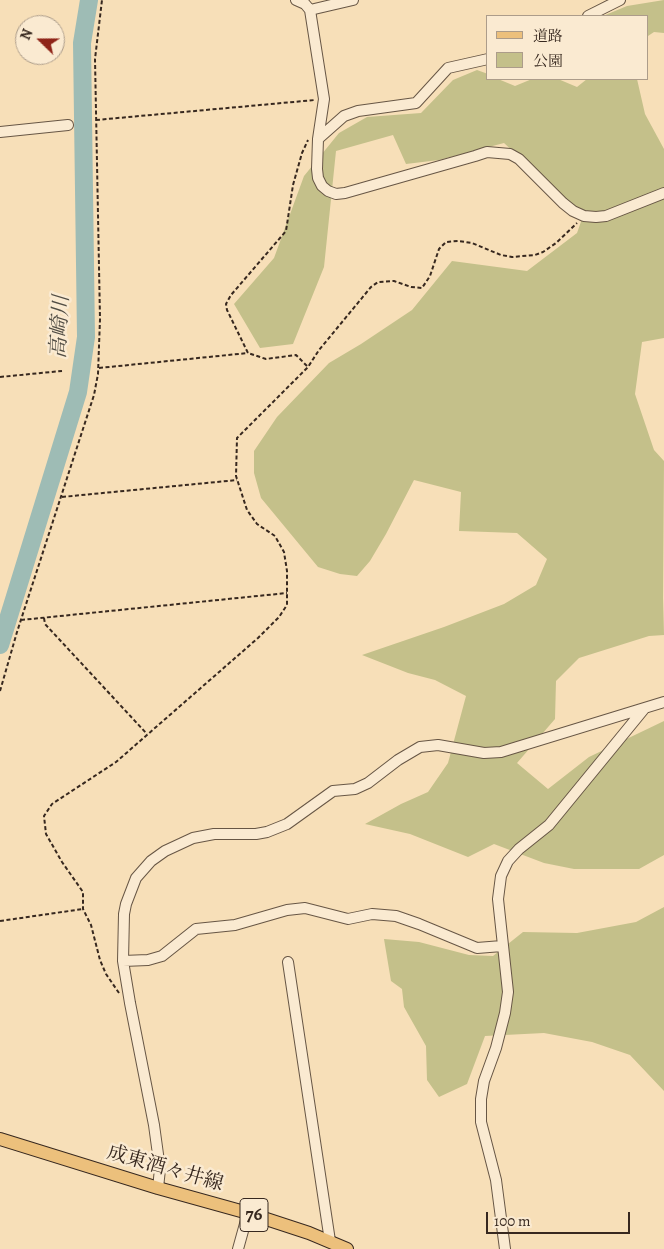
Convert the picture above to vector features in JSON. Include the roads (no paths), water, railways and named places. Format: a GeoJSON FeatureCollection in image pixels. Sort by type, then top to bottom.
{"type":"FeatureCollection","features":[{"type":"Feature","properties":{"kind":"main road","name":"成東酒々井線"},"geometry":{"type":"LineString","coordinates":[[3,1140],[158,1188],[248,1213],[330,1241],[347,1249]]}},
{"type":"Feature","properties":{"kind":"street"},"geometry":{"type":"LineString","coordinates":[[296,0],[305,4],[310,10],[324,99],[314,137],[318,178],[322,186],[328,191],[336,194],[345,193],[487,152],[510,154],[519,159],[563,203],[573,211],[584,216],[606,216],[664,193]]}},
{"type":"Feature","properties":{"kind":"street"},"geometry":{"type":"LineString","coordinates":[[310,10],[353,0]]}},
{"type":"Feature","properties":{"kind":"street"},"geometry":{"type":"LineString","coordinates":[[590,15],[620,0]]}},
{"type":"Feature","properties":{"kind":"street"},"geometry":{"type":"LineString","coordinates":[[314,137],[344,116],[358,111],[416,103],[448,68],[487,59]]}},
{"type":"Feature","properties":{"kind":"street"},"geometry":{"type":"LineString","coordinates":[[0,132],[68,125]]}},
{"type":"Feature","properties":{"kind":"street"},"geometry":{"type":"LineString","coordinates":[[158,1188],[160,1169],[154,1124],[123,962],[126,904],[136,878],[150,862],[166,851],[193,838],[214,834],[256,834],[287,824],[333,791],[355,788],[368,783],[398,760],[420,747],[438,745],[484,753],[502,752],[664,702]]}},
{"type":"Feature","properties":{"kind":"street"},"geometry":{"type":"LineString","coordinates":[[505,1249],[496,1180],[481,1122],[481,1099],[484,1081],[496,1048],[508,992],[498,899],[501,876],[508,861],[519,849],[549,825],[644,709]]}},
{"type":"Feature","properties":{"kind":"street"},"geometry":{"type":"LineString","coordinates":[[123,962],[148,960],[162,956],[196,929],[235,925],[287,910],[305,908],[348,918],[372,914],[396,916],[477,948],[502,946]]}},
{"type":"Feature","properties":{"kind":"street"},"geometry":{"type":"LineString","coordinates":[[288,962],[330,1241]]}},
{"type":"Feature","properties":{"kind":"street"},"geometry":{"type":"LineString","coordinates":[[238,1249],[248,1213]]}},
{"type":"Feature","properties":{"kind":"waterway","name":"高崎川"},"geometry":{"type":"LineString","coordinates":[[0,645],[78,392],[86,337],[82,43],[89,0]]}}]}
